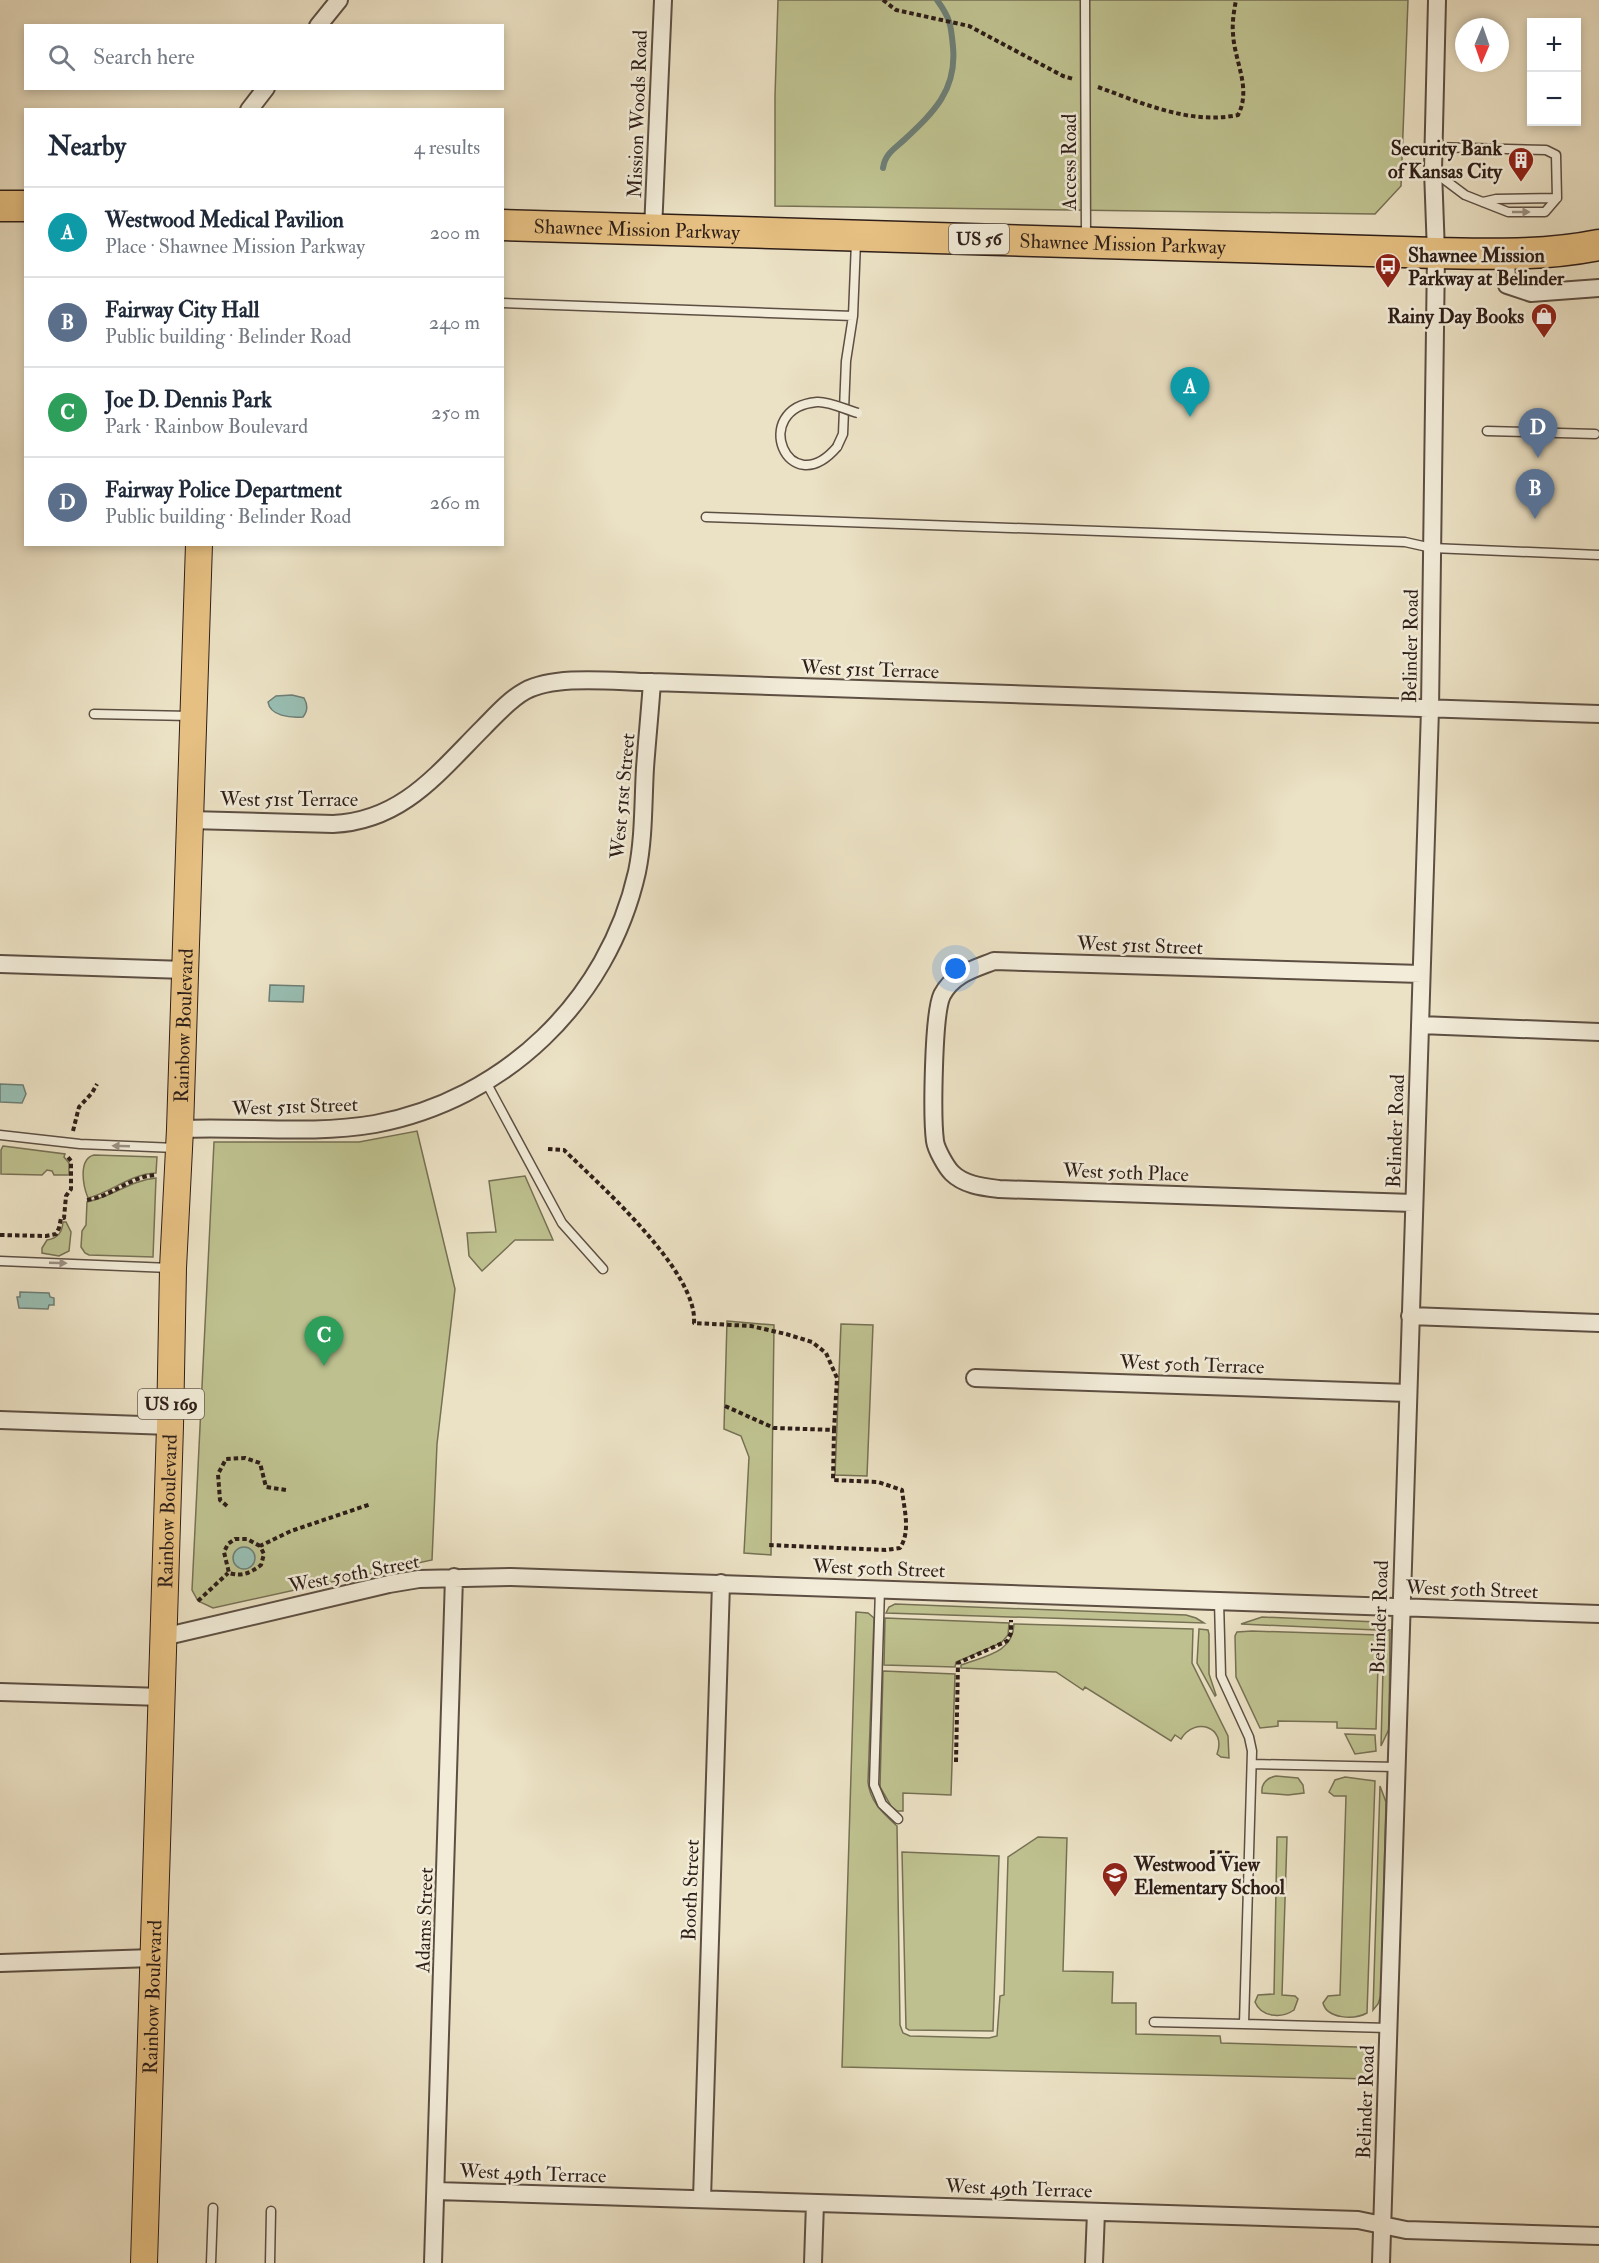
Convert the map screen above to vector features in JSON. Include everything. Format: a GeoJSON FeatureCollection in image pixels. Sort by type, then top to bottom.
{"type":"FeatureCollection","features":[{"type":"Feature","properties":{"kind":"highway"},"geometry":{"type":"LineString","coordinates":[[0,206],[24,206]]}},
{"type":"Feature","properties":{"kind":"highway","name":"Shawnee Mission Parkway"},"geometry":{"type":"LineString","coordinates":[[504,225],[1436,253],[1557,252],[1599,245]]}},
{"type":"Feature","properties":{"kind":"main road","name":"Rainbow Boulevard"},"geometry":{"type":"LineString","coordinates":[[144,2263],[173,1268],[199,546]]}},
{"type":"Feature","properties":{"kind":"street"},"geometry":{"type":"LineString","coordinates":[[320,24],[339,0]]}},
{"type":"Feature","properties":{"kind":"street","name":"Mission Woods Road"},"geometry":{"type":"LineString","coordinates":[[653,230],[663,0]]}},
{"type":"Feature","properties":{"kind":"street","name":"Belinder Road"},"geometry":{"type":"LineString","coordinates":[[1380,2263],[1430,709],[1436,253],[1433,147],[1437,0]]}},
{"type":"Feature","properties":{"kind":"street"},"geometry":{"type":"LineString","coordinates":[[251,108],[264,90]]}},
{"type":"Feature","properties":{"kind":"street"},"geometry":{"type":"LineString","coordinates":[[1506,254],[1507,285],[1520,290],[1531,293],[1599,288]]}},
{"type":"Feature","properties":{"kind":"street","name":"West 51st Terrace"},"geometry":{"type":"LineString","coordinates":[[190,820],[333,824],[354,823],[374,818],[408,799],[429,783],[493,718],[524,692],[554,681],[652,682],[1599,714]]}},
{"type":"Feature","properties":{"kind":"street","name":"West 51st Street"},"geometry":{"type":"LineString","coordinates":[[179,1138],[374,1124],[426,1111],[453,1100],[486,1082],[524,1056],[569,1012],[604,960],[628,902],[641,846],[652,682]]}},
{"type":"Feature","properties":{"kind":"street","name":"West 51st Street"},"geometry":{"type":"LineString","coordinates":[[935,1067],[936,1014],[942,995],[960,974],[994,961],[1421,974]]}},
{"type":"Feature","properties":{"kind":"street"},"geometry":{"type":"LineString","coordinates":[[0,964],[185,970]]}},
{"type":"Feature","properties":{"kind":"street"},"geometry":{"type":"LineString","coordinates":[[1420,1025],[1599,1032]]}},
{"type":"Feature","properties":{"kind":"street","name":"West 50th Place"},"geometry":{"type":"LineString","coordinates":[[935,1067],[935,1144],[952,1173],[972,1185],[999,1189],[1413,1203]]}},
{"type":"Feature","properties":{"kind":"street"},"geometry":{"type":"LineString","coordinates":[[1410,1316],[1599,1323]]}},
{"type":"Feature","properties":{"kind":"street","name":"West 50th Terrace"},"geometry":{"type":"LineString","coordinates":[[975,1378],[1407,1393]]}},
{"type":"Feature","properties":{"kind":"street"},"geometry":{"type":"LineString","coordinates":[[0,1420],[170,1426]]}},
{"type":"Feature","properties":{"kind":"street","name":"West 50th Street"},"geometry":{"type":"LineString","coordinates":[[164,1637],[390,1584],[419,1579],[454,1577],[721,1583],[1599,1614]]}},
{"type":"Feature","properties":{"kind":"street","name":"Adams Street"},"geometry":{"type":"LineString","coordinates":[[433,2263],[454,1577]]}},
{"type":"Feature","properties":{"kind":"street","name":"Booth Street"},"geometry":{"type":"LineString","coordinates":[[702,2199],[721,1583]]}},
{"type":"Feature","properties":{"kind":"street"},"geometry":{"type":"LineString","coordinates":[[0,1692],[162,1696]]}},
{"type":"Feature","properties":{"kind":"street"},"geometry":{"type":"LineString","coordinates":[[0,1963],[153,1958]]}},
{"type":"Feature","properties":{"kind":"street","name":"West 49th Terrace"},"geometry":{"type":"LineString","coordinates":[[436,2191],[1358,2220],[1406,2230],[1599,2236]]}},
{"type":"Feature","properties":{"kind":"street"},"geometry":{"type":"LineString","coordinates":[[813,2263],[815,2202]]}},
{"type":"Feature","properties":{"kind":"street"},"geometry":{"type":"LineString","coordinates":[[1094,2263],[1096,2212]]}},
{"type":"Feature","properties":{"kind":"lane","name":"Access Road"},"geometry":{"type":"LineString","coordinates":[[1085,0],[1086,242]]}},
{"type":"Feature","properties":{"kind":"lane"},"geometry":{"type":"LineString","coordinates":[[1433,147],[1546,150],[1556,155],[1557,198],[1545,212],[1508,212],[1465,195],[1433,171]]}},
{"type":"Feature","properties":{"kind":"lane"},"geometry":{"type":"LineString","coordinates":[[1482,202],[1496,199],[1557,198]]}},
{"type":"Feature","properties":{"kind":"lane"},"geometry":{"type":"LineString","coordinates":[[856,235],[853,316],[846,361],[843,434],[829,457],[810,466],[796,463],[781,448],[779,436],[782,425],[797,408],[818,402],[858,413]]}},
{"type":"Feature","properties":{"kind":"lane"},"geometry":{"type":"LineString","coordinates":[[504,303],[853,316]]}},
{"type":"Feature","properties":{"kind":"lane"},"geometry":{"type":"LineString","coordinates":[[1487,431],[1595,434]]}},
{"type":"Feature","properties":{"kind":"lane"},"geometry":{"type":"LineString","coordinates":[[706,518],[1405,542],[1432,548],[1599,555]]}},
{"type":"Feature","properties":{"kind":"lane"},"geometry":{"type":"LineString","coordinates":[[94,714],[193,716]]}},
{"type":"Feature","properties":{"kind":"lane"},"geometry":{"type":"LineString","coordinates":[[486,1082],[562,1223],[603,1269]]}},
{"type":"Feature","properties":{"kind":"lane"},"geometry":{"type":"LineString","coordinates":[[0,1135],[80,1144],[179,1138]]}},
{"type":"Feature","properties":{"kind":"lane"},"geometry":{"type":"LineString","coordinates":[[0,1261],[173,1268]]}},
{"type":"Feature","properties":{"kind":"lane"},"geometry":{"type":"LineString","coordinates":[[880,1589],[874,1785],[882,1804],[898,1819]]}},
{"type":"Feature","properties":{"kind":"lane"},"geometry":{"type":"LineString","coordinates":[[1219,1602],[1221,1676],[1249,1737],[1252,1751],[1244,2024]]}},
{"type":"Feature","properties":{"kind":"lane"},"geometry":{"type":"LineString","coordinates":[[1252,1764],[1396,1767]]}},
{"type":"Feature","properties":{"kind":"lane"},"geometry":{"type":"LineString","coordinates":[[1154,2022],[1388,2028]]}},
{"type":"Feature","properties":{"kind":"lane"},"geometry":{"type":"LineString","coordinates":[[211,2263],[213,2208]]}},
{"type":"Feature","properties":{"kind":"lane"},"geometry":{"type":"LineString","coordinates":[[270,2263],[272,2211]]}},
{"type":"Feature","properties":{"kind":"path"},"geometry":{"type":"LineString","coordinates":[[883,0],[896,10],[969,26],[1063,76],[1163,110],[1223,118],[1238,115],[1244,104],[1244,85],[1233,34],[1236,0]]}},
{"type":"Feature","properties":{"kind":"path"},"geometry":{"type":"LineString","coordinates":[[72,1133],[79,1107],[97,1084]]}},
{"type":"Feature","properties":{"kind":"path"},"geometry":{"type":"LineString","coordinates":[[548,1149],[564,1150],[646,1234],[671,1264],[685,1286],[695,1315],[694,1323],[751,1326],[774,1330],[812,1342],[826,1353],[837,1378],[832,1480],[878,1482],[902,1490],[906,1523],[905,1540],[900,1548],[886,1550],[768,1545]]}},
{"type":"Feature","properties":{"kind":"path"},"geometry":{"type":"LineString","coordinates":[[0,1235],[53,1235],[59,1228],[60,1218],[64,1218],[66,1196],[71,1189],[72,1164],[71,1159],[65,1155]]}},
{"type":"Feature","properties":{"kind":"path"},"geometry":{"type":"LineString","coordinates":[[87,1200],[105,1195],[135,1179],[158,1175]]}},
{"type":"Feature","properties":{"kind":"path"},"geometry":{"type":"LineString","coordinates":[[725,1406],[774,1428],[834,1430]]}},
{"type":"Feature","properties":{"kind":"path"},"geometry":{"type":"LineString","coordinates":[[227,1506],[220,1500],[218,1474],[226,1459],[245,1458],[260,1463],[266,1487],[286,1490]]}},
{"type":"Feature","properties":{"kind":"path"},"geometry":{"type":"LineString","coordinates":[[260,1546],[291,1531],[371,1504]]}},
{"type":"Feature","properties":{"kind":"path"},"geometry":{"type":"LineString","coordinates":[[235,1539],[247,1539],[260,1546],[264,1554],[261,1565],[250,1573],[239,1576],[229,1573],[224,1552],[228,1544],[235,1539]]}},
{"type":"Feature","properties":{"kind":"path"},"geometry":{"type":"LineString","coordinates":[[198,1601],[229,1573]]}},
{"type":"Feature","properties":{"kind":"path"},"geometry":{"type":"LineString","coordinates":[[956,1762],[958,1663],[1007,1641],[1011,1633],[1011,1620]]}},
{"type":"Feature","properties":{"kind":"path"},"geometry":{"type":"LineString","coordinates":[[1210,1852],[1230,1853]]}},
{"type":"Feature","properties":{"kind":"green space"},"geometry":{"type":"Polygon","coordinates":[[[778,0],[1408,0],[1401,186],[1375,214],[775,206],[778,0]]]}},
{"type":"Feature","properties":{"kind":"green space"},"geometry":{"type":"Polygon","coordinates":[[[417,1131],[455,1289],[437,1444],[432,1560],[213,1608],[198,1601],[192,1590],[214,1142],[359,1142],[417,1131]]]}},
{"type":"Feature","properties":{"kind":"green space"},"geometry":{"type":"Polygon","coordinates":[[[3,1146],[65,1154],[64,1157],[69,1163],[69,1175],[54,1175],[52,1171],[47,1170],[42,1175],[1,1174],[3,1146]]]}},
{"type":"Feature","properties":{"kind":"green space"},"geometry":{"type":"Polygon","coordinates":[[[94,1155],[157,1157],[156,1173],[138,1176],[88,1198],[83,1174],[86,1162],[94,1155]]]}},
{"type":"Feature","properties":{"kind":"green space"},"geometry":{"type":"Polygon","coordinates":[[[525,1176],[553,1240],[515,1240],[482,1271],[469,1256],[467,1233],[496,1232],[489,1181],[525,1176]]]}},
{"type":"Feature","properties":{"kind":"green space"},"geometry":{"type":"Polygon","coordinates":[[[156,1178],[153,1257],[85,1253],[81,1247],[82,1231],[86,1225],[87,1202],[138,1182],[156,1178]]]}},
{"type":"Feature","properties":{"kind":"green space"},"geometry":{"type":"Polygon","coordinates":[[[63,1222],[66,1222],[71,1232],[69,1251],[59,1256],[42,1253],[47,1240],[57,1236],[62,1229],[63,1222]]]}},
{"type":"Feature","properties":{"kind":"green space"},"geometry":{"type":"Polygon","coordinates":[[[727,1321],[774,1325],[771,1555],[744,1553],[749,1457],[741,1436],[724,1429],[727,1321]]]}},
{"type":"Feature","properties":{"kind":"green space"},"geometry":{"type":"Polygon","coordinates":[[[841,1324],[873,1325],[867,1476],[835,1475],[841,1324]]]}},
{"type":"Feature","properties":{"kind":"green space"},"geometry":{"type":"Polygon","coordinates":[[[895,1604],[1186,1615],[1204,1623],[886,1613],[889,1607],[895,1604]]]}},
{"type":"Feature","properties":{"kind":"green space"},"geometry":{"type":"Polygon","coordinates":[[[856,1612],[868,1613],[874,1618],[868,1782],[874,1801],[897,1826],[900,2025],[903,2033],[910,2036],[989,2038],[997,2036],[1000,1996],[1004,1995],[1008,1857],[1038,1837],[1067,1838],[1063,1971],[1113,1972],[1112,2003],[1136,2003],[1136,2034],[1220,2036],[1221,2043],[1357,2047],[1365,2050],[1365,2067],[1371,2079],[842,2067],[856,1612]]]}},
{"type":"Feature","properties":{"kind":"green space"},"geometry":{"type":"Polygon","coordinates":[[[1262,1617],[1377,1622],[1376,1630],[1241,1624],[1262,1617]]]}},
{"type":"Feature","properties":{"kind":"green space"},"geometry":{"type":"Polygon","coordinates":[[[885,1618],[1009,1623],[1008,1635],[1001,1643],[956,1662],[955,1667],[884,1665],[885,1618]]]}},
{"type":"Feature","properties":{"kind":"green space"},"geometry":{"type":"Polygon","coordinates":[[[1014,1624],[1193,1629],[1192,1663],[1228,1736],[1229,1758],[1217,1754],[1218,1737],[1208,1728],[1194,1728],[1181,1739],[1175,1735],[1171,1741],[1085,1687],[1083,1690],[1056,1672],[961,1668],[961,1665],[988,1656],[1003,1647],[1009,1641],[1014,1624]]]}},
{"type":"Feature","properties":{"kind":"green space"},"geometry":{"type":"Polygon","coordinates":[[[1199,1629],[1208,1630],[1209,1634],[1209,1674],[1215,1696],[1197,1663],[1199,1629]]]}},
{"type":"Feature","properties":{"kind":"green space"},"geometry":{"type":"Polygon","coordinates":[[[1390,1630],[1389,1729],[1381,1746],[1384,1631],[1390,1630]]]}},
{"type":"Feature","properties":{"kind":"green space"},"geometry":{"type":"Polygon","coordinates":[[[1237,1632],[1379,1635],[1376,1729],[1337,1728],[1337,1722],[1278,1721],[1278,1726],[1260,1728],[1236,1677],[1235,1636],[1237,1632]]]}},
{"type":"Feature","properties":{"kind":"green space"},"geometry":{"type":"Polygon","coordinates":[[[883,1671],[955,1674],[951,1795],[903,1793],[903,1811],[897,1811],[891,1806],[880,1787],[883,1671]]]}},
{"type":"Feature","properties":{"kind":"green space"},"geometry":{"type":"Polygon","coordinates":[[[1345,1734],[1375,1735],[1376,1751],[1355,1754],[1345,1734]]]}},
{"type":"Feature","properties":{"kind":"green space"},"geometry":{"type":"Polygon","coordinates":[[[1276,1776],[1298,1778],[1303,1785],[1304,1793],[1288,1795],[1262,1793],[1265,1781],[1276,1776]]]}},
{"type":"Feature","properties":{"kind":"green space"},"geometry":{"type":"Polygon","coordinates":[[[1345,1777],[1375,1781],[1367,2013],[1355,2017],[1335,2015],[1323,2003],[1328,1996],[1340,1995],[1346,1796],[1334,1796],[1329,1792],[1335,1780],[1345,1777]]]}},
{"type":"Feature","properties":{"kind":"green space"},"geometry":{"type":"Polygon","coordinates":[[[1380,1786],[1386,1802],[1381,1995],[1373,2010],[1380,1786]]]}},
{"type":"Feature","properties":{"kind":"green space"},"geometry":{"type":"Polygon","coordinates":[[[1277,1837],[1287,1837],[1282,1995],[1295,1996],[1298,1999],[1294,2010],[1283,2015],[1272,2015],[1262,2011],[1255,2002],[1258,1995],[1274,1994],[1277,1837]]]}},
{"type":"Feature","properties":{"kind":"green space"},"geometry":{"type":"Polygon","coordinates":[[[902,1852],[999,1856],[993,2031],[909,2030],[906,2028],[902,1852]]]}},
{"type":"Feature","properties":{"kind":"water"},"geometry":{"type":"Polygon","coordinates":[[[292,695],[304,698],[307,710],[303,717],[281,715],[270,707],[268,702],[276,696],[292,695]]]}},
{"type":"Feature","properties":{"kind":"water"},"geometry":{"type":"Polygon","coordinates":[[[270,985],[304,986],[303,1002],[269,1001],[270,985]]]}},
{"type":"Feature","properties":{"kind":"water"},"geometry":{"type":"Polygon","coordinates":[[[0,1084],[23,1085],[26,1094],[22,1103],[0,1102],[0,1084]]]}},
{"type":"Feature","properties":{"kind":"water"},"geometry":{"type":"Polygon","coordinates":[[[20,1292],[49,1293],[50,1297],[54,1298],[54,1305],[49,1305],[48,1309],[19,1308],[17,1297],[20,1297],[20,1292]]]}},
{"type":"Feature","properties":{"kind":"water"},"geometry":{"type":"Polygon","coordinates":[[[244,1547],[252,1550],[255,1558],[252,1566],[244,1569],[236,1566],[233,1558],[236,1550],[244,1547]]]}},
{"type":"Feature","properties":{"kind":"waterway"},"geometry":{"type":"LineString","coordinates":[[883,168],[890,152],[934,110],[951,76],[953,47],[950,27],[945,12],[937,0]]}},
{"type":"Feature","properties":{"kind":"place","name":"Security Bank of Kansas City"},"geometry":{"type":"Point","coordinates":[1521,183]}},
{"type":"Feature","properties":{"kind":"place","name":"Shawnee Mission Parkway at Belinder"},"geometry":{"type":"Point","coordinates":[1388,289]}},
{"type":"Feature","properties":{"kind":"place","name":"Rainy Day Books"},"geometry":{"type":"Point","coordinates":[1544,339]}},
{"type":"Feature","properties":{"kind":"place","name":"Westwood Medical Pavilion"},"geometry":{"type":"Point","coordinates":[1190,417]}},
{"type":"Feature","properties":{"kind":"place","name":"Fairway Police Department"},"geometry":{"type":"Point","coordinates":[1538,458]}},
{"type":"Feature","properties":{"kind":"place","name":"Fairway City Hall"},"geometry":{"type":"Point","coordinates":[1535,519]}},
{"type":"Feature","properties":{"kind":"place","name":"Joe D. Dennis Park"},"geometry":{"type":"Point","coordinates":[324,1366]}},
{"type":"Feature","properties":{"kind":"place","name":"Westwood View Elementary School"},"geometry":{"type":"Point","coordinates":[1115,1898]}}]}
